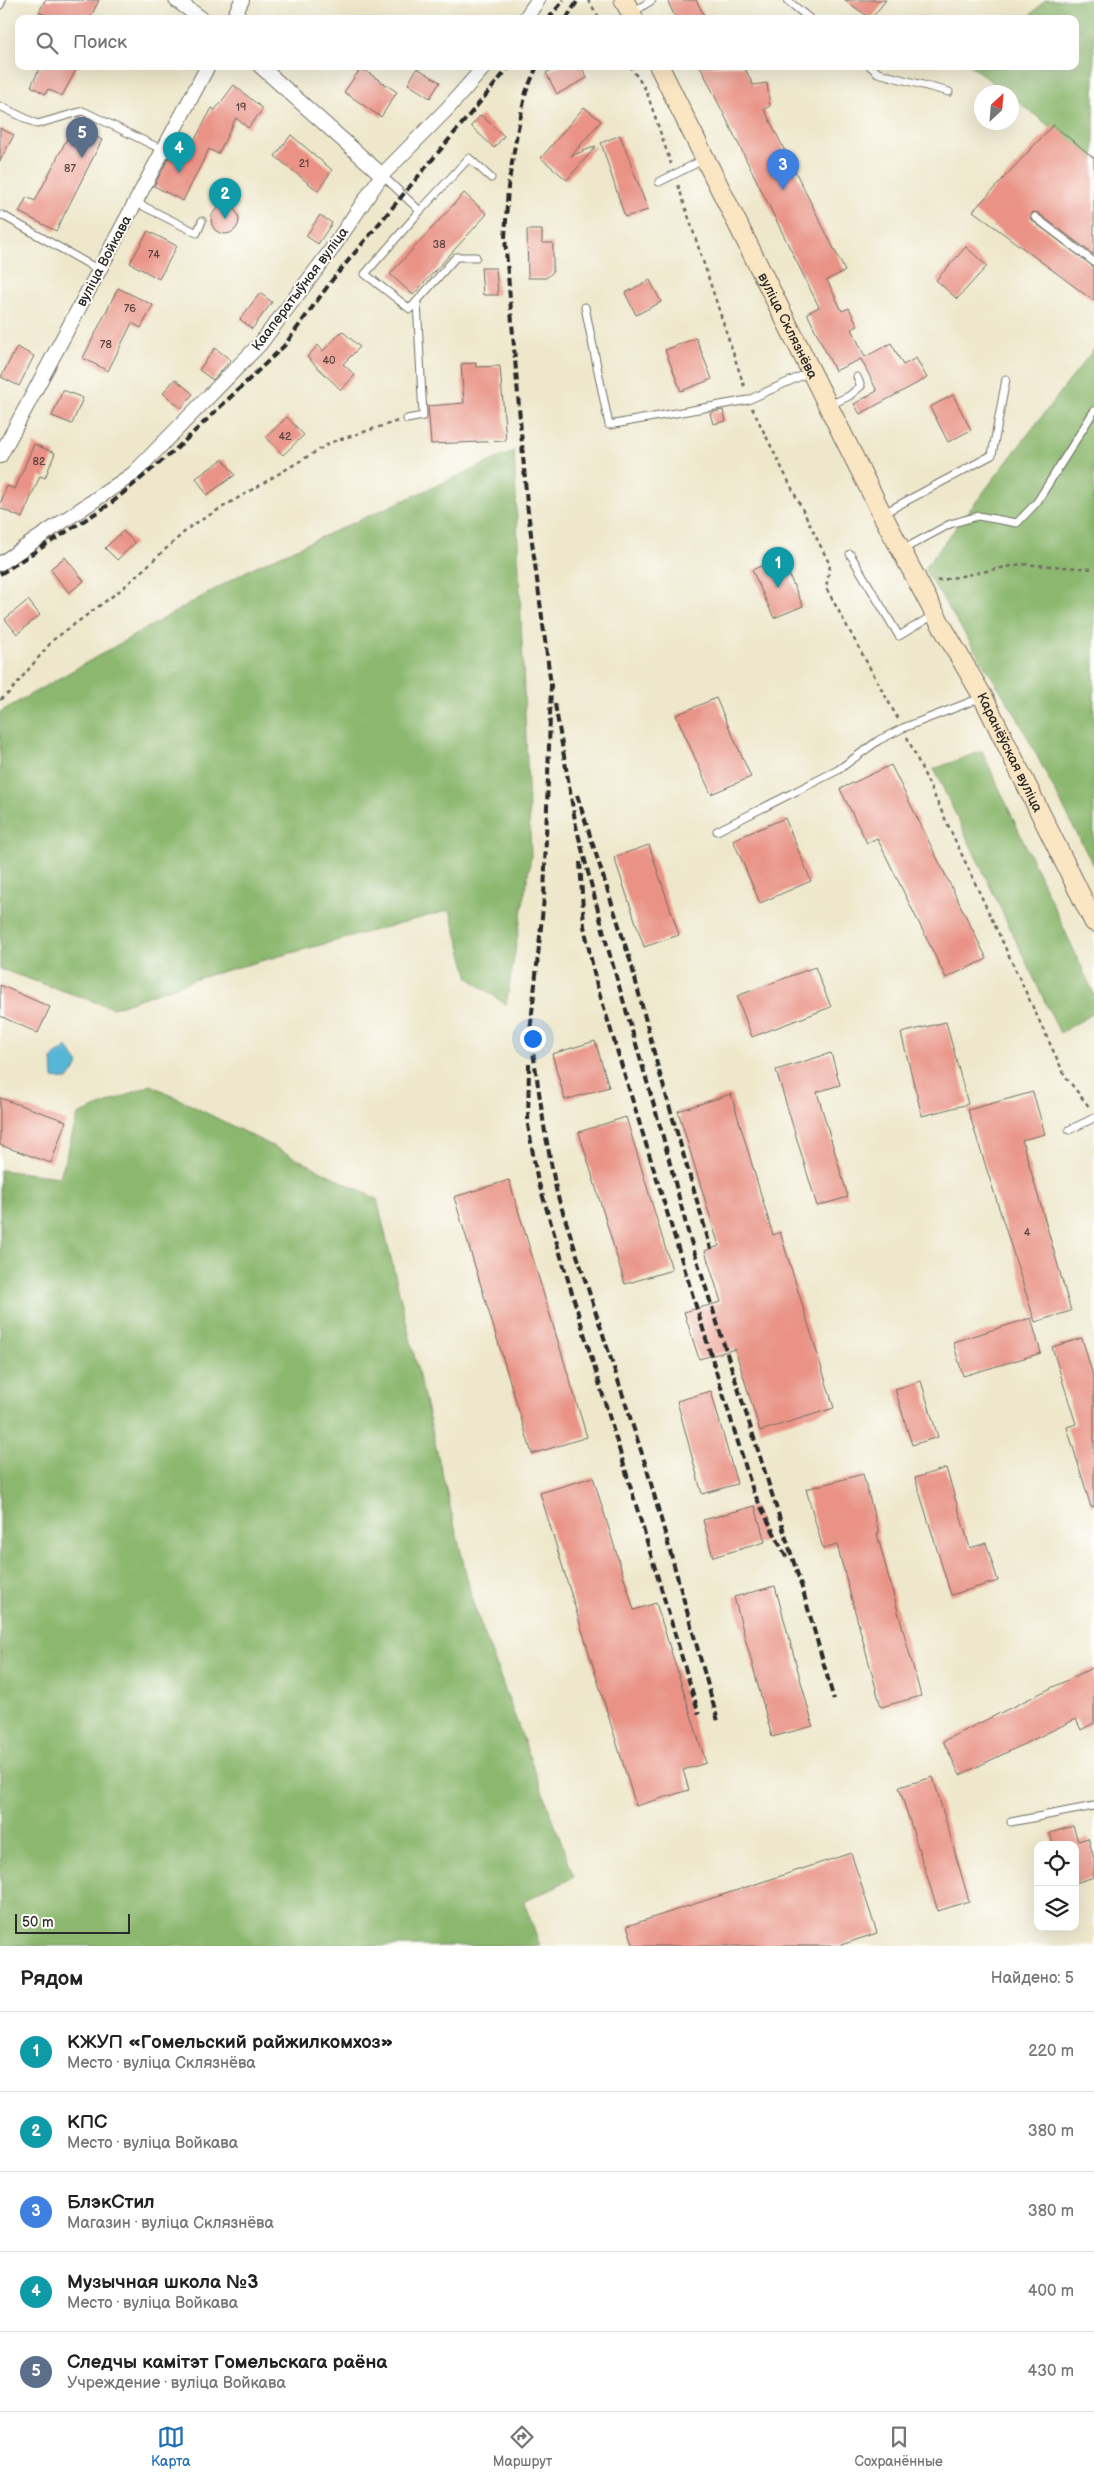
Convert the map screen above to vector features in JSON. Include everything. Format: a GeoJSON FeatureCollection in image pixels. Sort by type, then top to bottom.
{"type":"FeatureCollection","features":[{"type":"Feature","properties":{"kind":"main road","name":"вуліца Склязнёва"},"geometry":{"type":"LineString","coordinates":[[661,70],[882,514],[921,584]]}},
{"type":"Feature","properties":{"kind":"main road","name":"Каранёўская вуліца"},"geometry":{"type":"LineString","coordinates":[[921,584],[935,614],[983,697],[1094,922]]}},
{"type":"Feature","properties":{"kind":"street"},"geometry":{"type":"LineString","coordinates":[[176,0],[197,15]]}},
{"type":"Feature","properties":{"kind":"street"},"geometry":{"type":"LineString","coordinates":[[235,15],[242,0]]}},
{"type":"Feature","properties":{"kind":"street"},"geometry":{"type":"LineString","coordinates":[[529,15],[538,0]]}},
{"type":"Feature","properties":{"kind":"street","name":"вуліца Войкава"},"geometry":{"type":"LineString","coordinates":[[0,456],[206,70]]}},
{"type":"Feature","properties":{"kind":"street"},"geometry":{"type":"LineString","coordinates":[[264,70],[382,175]]}},
{"type":"Feature","properties":{"kind":"street","name":"Кааператыўная вуліца"},"geometry":{"type":"LineString","coordinates":[[0,564],[133,474],[260,344],[330,253],[382,175],[448,108],[481,70]]}},
{"type":"Feature","properties":{"kind":"lane"},"geometry":{"type":"LineString","coordinates":[[0,4],[2,0]]}},
{"type":"Feature","properties":{"kind":"lane"},"geometry":{"type":"LineString","coordinates":[[630,11],[652,0]]}},
{"type":"Feature","properties":{"kind":"lane"},"geometry":{"type":"LineString","coordinates":[[787,0],[805,15]]}},
{"type":"Feature","properties":{"kind":"lane"},"geometry":{"type":"LineString","coordinates":[[875,70],[949,92]]}},
{"type":"Feature","properties":{"kind":"lane"},"geometry":{"type":"LineString","coordinates":[[0,106],[36,124],[83,111],[163,150]]}},
{"type":"Feature","properties":{"kind":"lane"},"geometry":{"type":"LineString","coordinates":[[476,257],[456,257],[410,310],[364,274],[469,158],[491,178]]}},
{"type":"Feature","properties":{"kind":"lane"},"geometry":{"type":"LineString","coordinates":[[659,182],[706,159]]}},
{"type":"Feature","properties":{"kind":"lane"},"geometry":{"type":"LineString","coordinates":[[382,175],[420,211]]}},
{"type":"Feature","properties":{"kind":"lane"},"geometry":{"type":"LineString","coordinates":[[136,202],[197,233],[202,221]]}},
{"type":"Feature","properties":{"kind":"lane"},"geometry":{"type":"LineString","coordinates":[[2,215],[99,270]]}},
{"type":"Feature","properties":{"kind":"lane"},"geometry":{"type":"LineString","coordinates":[[1035,217],[1094,262]]}},
{"type":"Feature","properties":{"kind":"lane"},"geometry":{"type":"LineString","coordinates":[[407,419],[423,416],[417,302]]}},
{"type":"Feature","properties":{"kind":"lane"},"geometry":{"type":"LineString","coordinates":[[585,307],[609,424],[748,400],[811,372]]}},
{"type":"Feature","properties":{"kind":"lane"},"geometry":{"type":"LineString","coordinates":[[828,406],[849,396],[861,386],[857,378]]}},
{"type":"Feature","properties":{"kind":"lane"},"geometry":{"type":"LineString","coordinates":[[882,514],[992,454],[1006,379]]}},
{"type":"Feature","properties":{"kind":"lane"},"geometry":{"type":"LineString","coordinates":[[902,550],[950,524],[978,516],[1017,523],[1037,502],[1094,411]]}},
{"type":"Feature","properties":{"kind":"lane"},"geometry":{"type":"LineString","coordinates":[[850,554],[899,636],[935,614]]}},
{"type":"Feature","properties":{"kind":"lane"},"geometry":{"type":"LineString","coordinates":[[717,831],[838,770],[879,740],[903,728],[983,697]]}},
{"type":"Feature","properties":{"kind":"lane"},"geometry":{"type":"LineString","coordinates":[[1069,1130],[1094,1118]]}},
{"type":"Feature","properties":{"kind":"lane"},"geometry":{"type":"LineString","coordinates":[[1011,1822],[1094,1806]]}},
{"type":"Feature","properties":{"kind":"path"},"geometry":{"type":"LineString","coordinates":[[588,0],[597,15]]}},
{"type":"Feature","properties":{"kind":"path"},"geometry":{"type":"LineString","coordinates":[[633,70],[646,90],[748,400],[830,565],[826,588],[903,728],[1064,1076],[1094,1113]]}},
{"type":"Feature","properties":{"kind":"path"},"geometry":{"type":"LineString","coordinates":[[0,700],[10,693],[53,640],[122,589],[191,526],[332,442],[407,419]]}},
{"type":"Feature","properties":{"kind":"path"},"geometry":{"type":"LineString","coordinates":[[921,584],[1021,564],[1094,569]]}},
{"type":"Feature","properties":{"kind":"green space"},"geometry":{"type":"Polygon","coordinates":[[[1045,0],[1094,0],[1094,161],[1019,102],[1019,85],[996,85],[976,70],[1079,70],[1079,15],[1031,15],[1045,0]]]}},
{"type":"Feature","properties":{"kind":"green space"},"geometry":{"type":"Polygon","coordinates":[[[1094,349],[1094,867],[1017,717],[924,569],[1094,349]]]}},
{"type":"Feature","properties":{"kind":"green space"},"geometry":{"type":"Polygon","coordinates":[[[514,451],[531,857],[506,1005],[469,978],[450,910],[202,977],[113,1008],[0,969],[0,712],[252,568],[514,451]]]}},
{"type":"Feature","properties":{"kind":"green space"},"geometry":{"type":"Polygon","coordinates":[[[982,751],[1094,994],[1094,1013],[1060,1033],[934,769],[982,751]]]}},
{"type":"Feature","properties":{"kind":"green space"},"geometry":{"type":"Polygon","coordinates":[[[151,1085],[377,1199],[473,1603],[574,1877],[524,1902],[540,1946],[0,1946],[0,1170],[60,1177],[78,1115],[151,1085]]]}},
{"type":"Feature","properties":{"kind":"water"},"geometry":{"type":"Polygon","coordinates":[[[67,1047],[79,1064],[68,1080],[53,1078],[52,1058],[67,1047]]]}},
{"type":"Feature","properties":{"kind":"building"},"geometry":{"type":"Polygon","coordinates":[[[45,0],[99,0],[92,15],[45,15],[39,12],[45,0]]]}},
{"type":"Feature","properties":{"kind":"building"},"geometry":{"type":"Polygon","coordinates":[[[667,0],[696,0],[704,15],[674,15],[667,0]]]}},
{"type":"Feature","properties":{"kind":"building"},"geometry":{"type":"Polygon","coordinates":[[[845,0],[886,0],[874,15],[866,15],[845,0]]]}},
{"type":"Feature","properties":{"kind":"building"},"geometry":{"type":"Polygon","coordinates":[[[39,70],[76,70],[62,96],[48,89],[45,94],[31,86],[39,70]]]}},
{"type":"Feature","properties":{"kind":"building"},"geometry":{"type":"Polygon","coordinates":[[[360,70],[364,70],[397,92],[381,117],[344,92],[360,70]]]}},
{"type":"Feature","properties":{"kind":"building"},"geometry":{"type":"Polygon","coordinates":[[[416,70],[420,70],[440,82],[430,98],[408,84],[416,70]]]}},
{"type":"Feature","properties":{"kind":"building"},"geometry":{"type":"Polygon","coordinates":[[[551,70],[583,70],[587,78],[557,94],[546,73],[551,70]]]}},
{"type":"Feature","properties":{"kind":"building"},"geometry":{"type":"Polygon","coordinates":[[[702,70],[746,70],[753,85],[767,83],[770,106],[764,109],[845,271],[827,280],[842,311],[849,308],[858,326],[852,329],[865,357],[891,343],[903,365],[916,358],[927,378],[860,414],[854,404],[877,391],[861,359],[835,371],[807,313],[819,307],[702,70]]]}},
{"type":"Feature","properties":{"kind":"building"},"geometry":{"type":"Polygon","coordinates":[[[234,85],[263,109],[248,128],[236,118],[218,154],[209,149],[183,201],[154,186],[175,146],[188,152],[212,108],[215,110],[234,85]]]}},
{"type":"Feature","properties":{"kind":"building"},"geometry":{"type":"Polygon","coordinates":[[[584,107],[601,121],[571,156],[596,146],[567,180],[541,158],[584,107]]]}},
{"type":"Feature","properties":{"kind":"building"},"geometry":{"type":"Polygon","coordinates":[[[481,115],[504,136],[494,148],[471,126],[481,115]]]}},
{"type":"Feature","properties":{"kind":"building"},"geometry":{"type":"Polygon","coordinates":[[[74,125],[102,140],[56,231],[19,212],[27,197],[35,201],[74,125]]]}},
{"type":"Feature","properties":{"kind":"building"},"geometry":{"type":"Polygon","coordinates":[[[1053,125],[1094,158],[1094,255],[1038,213],[1033,212],[1030,219],[1094,267],[1094,301],[973,211],[1053,125]]]}},
{"type":"Feature","properties":{"kind":"building"},"geometry":{"type":"Polygon","coordinates":[[[0,128],[14,135],[0,161],[0,128]]]}},
{"type":"Feature","properties":{"kind":"building"},"geometry":{"type":"Polygon","coordinates":[[[291,135],[332,170],[318,191],[275,156],[291,135]]]}},
{"type":"Feature","properties":{"kind":"building"},"geometry":{"type":"Polygon","coordinates":[[[620,135],[648,210],[625,217],[601,143],[620,135]]]}},
{"type":"Feature","properties":{"kind":"building"},"geometry":{"type":"Polygon","coordinates":[[[464,193],[487,214],[413,295],[390,274],[464,193]]]}},
{"type":"Feature","properties":{"kind":"building"},"geometry":{"type":"Polygon","coordinates":[[[225,206],[235,210],[239,220],[235,230],[225,234],[215,230],[211,220],[215,210],[225,206]]]}},
{"type":"Feature","properties":{"kind":"building"},"geometry":{"type":"Polygon","coordinates":[[[320,215],[332,223],[318,244],[306,236],[320,215]]]}},
{"type":"Feature","properties":{"kind":"building"},"geometry":{"type":"Polygon","coordinates":[[[527,230],[542,230],[542,243],[553,243],[553,272],[546,278],[528,278],[527,230]]]}},
{"type":"Feature","properties":{"kind":"building"},"geometry":{"type":"Polygon","coordinates":[[[148,231],[177,246],[159,279],[130,263],[148,231]]]}},
{"type":"Feature","properties":{"kind":"building"},"geometry":{"type":"Polygon","coordinates":[[[966,247],[987,266],[957,299],[936,280],[966,247]]]}},
{"type":"Feature","properties":{"kind":"building"},"geometry":{"type":"Polygon","coordinates":[[[481,268],[496,268],[498,295],[483,295],[481,268]]]}},
{"type":"Feature","properties":{"kind":"building"},"geometry":{"type":"Polygon","coordinates":[[[650,280],[661,302],[636,315],[625,293],[650,280]]]}},
{"type":"Feature","properties":{"kind":"building"},"geometry":{"type":"Polygon","coordinates":[[[118,288],[153,305],[141,328],[132,323],[108,371],[83,358],[118,288]]]}},
{"type":"Feature","properties":{"kind":"building"},"geometry":{"type":"Polygon","coordinates":[[[260,293],[272,302],[252,329],[240,319],[260,293]]]}},
{"type":"Feature","properties":{"kind":"building"},"geometry":{"type":"Polygon","coordinates":[[[342,331],[360,347],[343,364],[355,375],[341,390],[307,357],[318,345],[323,351],[342,331]]]}},
{"type":"Feature","properties":{"kind":"building"},"geometry":{"type":"Polygon","coordinates":[[[696,338],[712,379],[681,391],[665,350],[696,338]]]}},
{"type":"Feature","properties":{"kind":"building"},"geometry":{"type":"Polygon","coordinates":[[[17,347],[34,356],[19,386],[1,377],[17,347]]]}},
{"type":"Feature","properties":{"kind":"building"},"geometry":{"type":"Polygon","coordinates":[[[215,348],[231,360],[213,380],[199,370],[215,348]]]}},
{"type":"Feature","properties":{"kind":"building"},"geometry":{"type":"Polygon","coordinates":[[[476,363],[476,367],[500,366],[506,441],[431,444],[428,406],[464,403],[461,364],[476,363]]]}},
{"type":"Feature","properties":{"kind":"building"},"geometry":{"type":"Polygon","coordinates":[[[175,379],[193,394],[181,408],[163,393],[175,379]]]}},
{"type":"Feature","properties":{"kind":"building"},"geometry":{"type":"Polygon","coordinates":[[[63,390],[83,398],[72,424],[52,416],[63,390]]]}},
{"type":"Feature","properties":{"kind":"building"},"geometry":{"type":"Polygon","coordinates":[[[953,395],[971,430],[948,442],[930,407],[953,395]]]}},
{"type":"Feature","properties":{"kind":"building"},"geometry":{"type":"Polygon","coordinates":[[[723,410],[726,421],[713,424],[710,413],[723,410]]]}},
{"type":"Feature","properties":{"kind":"building"},"geometry":{"type":"Polygon","coordinates":[[[287,417],[304,435],[283,455],[266,437],[287,417]]]}},
{"type":"Feature","properties":{"kind":"building"},"geometry":{"type":"Polygon","coordinates":[[[34,444],[55,453],[45,478],[40,476],[22,518],[0,508],[0,504],[7,486],[15,489],[34,444]]]}},
{"type":"Feature","properties":{"kind":"building"},"geometry":{"type":"Polygon","coordinates":[[[223,459],[235,475],[207,495],[196,478],[223,459]]]}},
{"type":"Feature","properties":{"kind":"building"},"geometry":{"type":"Polygon","coordinates":[[[123,531],[135,543],[117,560],[105,548],[123,531]]]}},
{"type":"Feature","properties":{"kind":"building"},"geometry":{"type":"Polygon","coordinates":[[[65,557],[84,581],[69,593],[50,569],[65,557]]]}},
{"type":"Feature","properties":{"kind":"building"},"geometry":{"type":"Polygon","coordinates":[[[781,557],[803,606],[774,618],[752,570],[781,557]]]}},
{"type":"Feature","properties":{"kind":"building"},"geometry":{"type":"Polygon","coordinates":[[[28,600],[40,615],[17,634],[5,619],[28,600]]]}},
{"type":"Feature","properties":{"kind":"building"},"geometry":{"type":"Polygon","coordinates":[[[716,698],[751,777],[711,794],[676,715],[716,698]]]}},
{"type":"Feature","properties":{"kind":"building"},"geometry":{"type":"Polygon","coordinates":[[[891,765],[987,959],[946,978],[877,838],[867,843],[840,789],[891,765]]]}},
{"type":"Feature","properties":{"kind":"building"},"geometry":{"type":"Polygon","coordinates":[[[785,818],[811,881],[760,903],[733,840],[785,818]]]}},
{"type":"Feature","properties":{"kind":"building"},"geometry":{"type":"Polygon","coordinates":[[[649,845],[679,935],[644,947],[614,857],[649,845]]]}},
{"type":"Feature","properties":{"kind":"building"},"geometry":{"type":"Polygon","coordinates":[[[815,967],[831,1007],[752,1037],[737,996],[815,967]]]}},
{"type":"Feature","properties":{"kind":"building"},"geometry":{"type":"Polygon","coordinates":[[[0,985],[50,1007],[38,1033],[0,1016],[0,985]]]}},
{"type":"Feature","properties":{"kind":"building"},"geometry":{"type":"Polygon","coordinates":[[[946,1022],[968,1104],[922,1116],[901,1033],[946,1022]]]}},
{"type":"Feature","properties":{"kind":"building"},"geometry":{"type":"Polygon","coordinates":[[[595,1041],[609,1087],[565,1100],[552,1054],[595,1041]]]}},
{"type":"Feature","properties":{"kind":"building"},"geometry":{"type":"Polygon","coordinates":[[[831,1053],[840,1085],[817,1092],[848,1197],[817,1206],[776,1070],[831,1053]]]}},
{"type":"Feature","properties":{"kind":"building"},"geometry":{"type":"Polygon","coordinates":[[[1033,1092],[1045,1134],[1022,1140],[1071,1311],[1035,1322],[968,1110],[1033,1092]]]}},
{"type":"Feature","properties":{"kind":"building"},"geometry":{"type":"Polygon","coordinates":[[[731,1094],[773,1235],[780,1232],[834,1408],[760,1431],[735,1349],[699,1359],[684,1312],[721,1302],[705,1251],[719,1246],[678,1111],[731,1094]]]}},
{"type":"Feature","properties":{"kind":"building"},"geometry":{"type":"Polygon","coordinates":[[[0,1098],[66,1121],[51,1163],[0,1145],[0,1098]]]}},
{"type":"Feature","properties":{"kind":"building"},"geometry":{"type":"Polygon","coordinates":[[[626,1117],[672,1270],[625,1284],[579,1132],[626,1117]]]}},
{"type":"Feature","properties":{"kind":"building"},"geometry":{"type":"Polygon","coordinates":[[[509,1180],[587,1437],[532,1454],[454,1197],[509,1180]]]}},
{"type":"Feature","properties":{"kind":"building"},"geometry":{"type":"Polygon","coordinates":[[[1031,1318],[1041,1353],[963,1376],[953,1342],[1031,1318]]]}},
{"type":"Feature","properties":{"kind":"building"},"geometry":{"type":"Polygon","coordinates":[[[1082,1338],[1094,1379],[1094,1507],[1091,1507],[1067,1427],[1076,1424],[1052,1347],[1082,1338]]]}},
{"type":"Feature","properties":{"kind":"building"},"geometry":{"type":"Polygon","coordinates":[[[921,1381],[938,1437],[912,1445],[895,1389],[921,1381]]]}},
{"type":"Feature","properties":{"kind":"building"},"geometry":{"type":"Polygon","coordinates":[[[711,1391],[737,1484],[702,1494],[677,1401],[711,1391]]]}},
{"type":"Feature","properties":{"kind":"building"},"geometry":{"type":"Polygon","coordinates":[[[946,1468],[970,1548],[986,1543],[998,1581],[951,1595],[915,1478],[946,1468]]]}},
{"type":"Feature","properties":{"kind":"building"},"geometry":{"type":"Polygon","coordinates":[[[863,1474],[879,1533],[877,1534],[921,1696],[881,1707],[837,1545],[823,1549],[806,1489],[863,1474]]]}},
{"type":"Feature","properties":{"kind":"building"},"geometry":{"type":"Polygon","coordinates":[[[593,1477],[634,1610],[656,1603],[706,1763],[683,1770],[689,1790],[636,1806],[540,1493],[593,1477]]]}},
{"type":"Feature","properties":{"kind":"building"},"geometry":{"type":"Polygon","coordinates":[[[755,1506],[765,1542],[713,1557],[703,1520],[755,1506]]]}},
{"type":"Feature","properties":{"kind":"building"},"geometry":{"type":"Polygon","coordinates":[[[775,1586],[813,1726],[772,1737],[734,1597],[775,1586]]]}},
{"type":"Feature","properties":{"kind":"building"},"geometry":{"type":"Polygon","coordinates":[[[1094,1667],[1094,1723],[1081,1730],[1076,1719],[960,1775],[943,1741],[1094,1667]]]}},
{"type":"Feature","properties":{"kind":"building"},"geometry":{"type":"Polygon","coordinates":[[[933,1777],[969,1901],[938,1911],[899,1787],[933,1777]]]}},
{"type":"Feature","properties":{"kind":"building"},"geometry":{"type":"Polygon","coordinates":[[[1073,1826],[1078,1841],[1052,1841],[1050,1833],[1073,1826]]]}},
{"type":"Feature","properties":{"kind":"building"},"geometry":{"type":"Polygon","coordinates":[[[1088,1838],[1094,1858],[1094,1877],[1079,1882],[1078,1841],[1088,1838]]]}},
{"type":"Feature","properties":{"kind":"building"},"geometry":{"type":"Polygon","coordinates":[[[851,1853],[877,1933],[838,1946],[634,1946],[627,1926],[851,1853]]]}},
{"type":"Feature","properties":{"kind":"railway"},"geometry":{"type":"LineString","coordinates":[[551,15],[564,0]]}},
{"type":"Feature","properties":{"kind":"railway"},"geometry":{"type":"LineString","coordinates":[[569,15],[578,0]]}},
{"type":"Feature","properties":{"kind":"railway"},"geometry":{"type":"LineString","coordinates":[[0,574],[110,504],[175,450],[284,346],[333,279],[507,70]]}},
{"type":"Feature","properties":{"kind":"railway"},"geometry":{"type":"LineString","coordinates":[[535,70],[526,92],[517,133],[508,187],[505,238],[527,504],[551,685],[544,898],[530,1032],[545,1132],[557,1194],[646,1466],[718,1721]]}},
{"type":"Feature","properties":{"kind":"railway"},"geometry":{"type":"LineString","coordinates":[[555,704],[576,826],[607,945],[662,1133],[688,1232],[803,1591],[834,1700]]}},
{"type":"Feature","properties":{"kind":"railway"},"geometry":{"type":"LineString","coordinates":[[577,795],[631,963],[657,1064],[711,1249]]}},
{"type":"Feature","properties":{"kind":"railway"},"geometry":{"type":"LineString","coordinates":[[580,862],[584,926],[596,982],[753,1491],[787,1559]]}},
{"type":"Feature","properties":{"kind":"railway"},"geometry":{"type":"LineString","coordinates":[[529,1064],[528,1125],[537,1177],[699,1714]]}},
{"type":"Feature","properties":{"kind":"place","name":"Следчы камітэт Гомельскага раёна"},"geometry":{"type":"Point","coordinates":[82,158]}},
{"type":"Feature","properties":{"kind":"place","name":"Музычная школа №3"},"geometry":{"type":"Point","coordinates":[179,173]}},
{"type":"Feature","properties":{"kind":"place","name":"БлэкСтил"},"geometry":{"type":"Point","coordinates":[783,190]}},
{"type":"Feature","properties":{"kind":"place","name":"КПС"},"geometry":{"type":"Point","coordinates":[225,219]}},
{"type":"Feature","properties":{"kind":"place","name":"КЖУП «Гомельский райжилкомхоз»"},"geometry":{"type":"Point","coordinates":[778,588]}}]}
